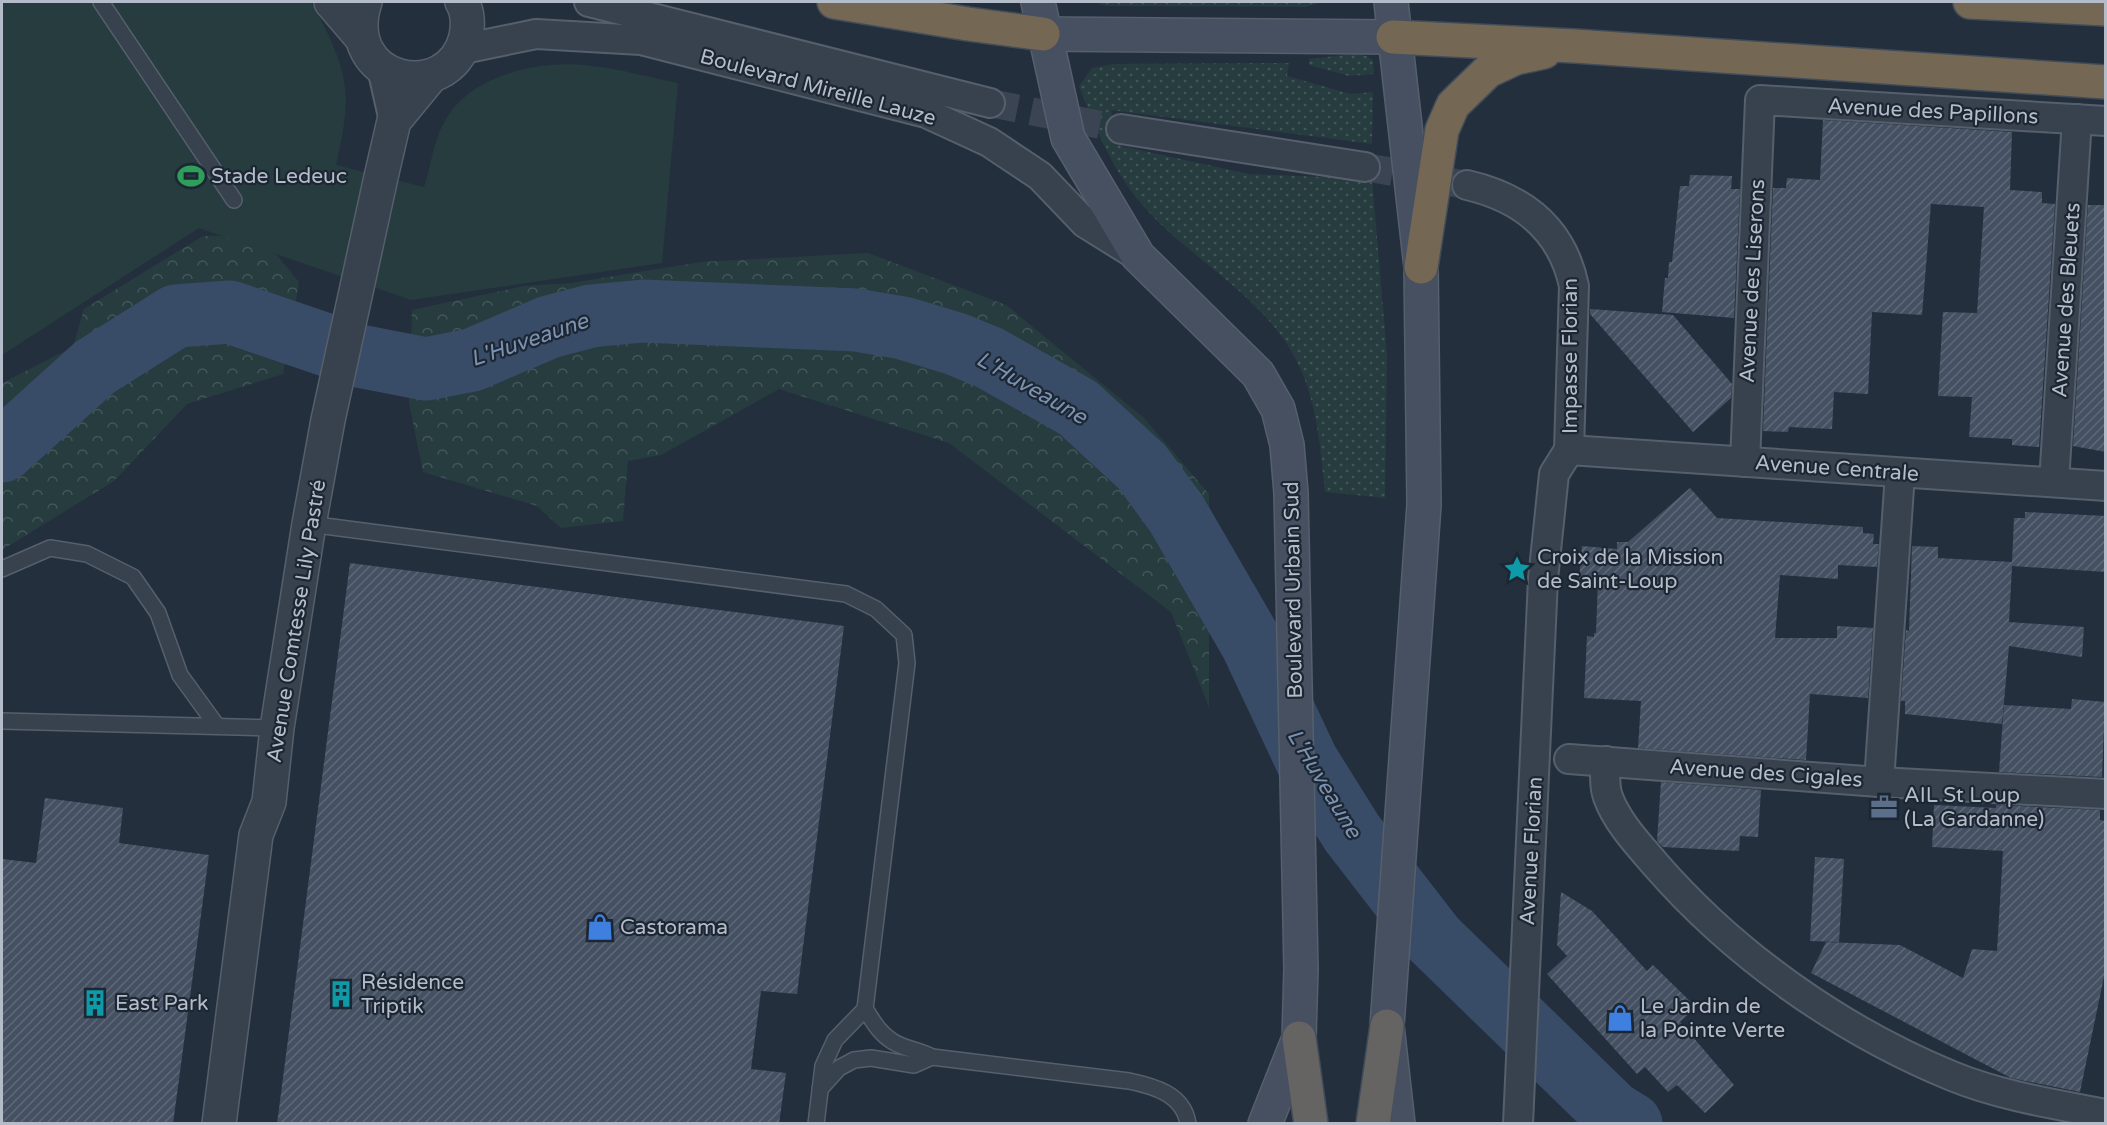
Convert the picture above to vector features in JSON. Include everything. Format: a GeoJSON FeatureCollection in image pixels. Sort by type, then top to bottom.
{"type":"FeatureCollection","features":[{"type":"Feature","properties":{"kind":"highway"},"geometry":{"type":"LineString","coordinates":[[834,2],[1043,34]]}},
{"type":"Feature","properties":{"kind":"highway"},"geometry":{"type":"LineString","coordinates":[[1970,2],[2106,9]]}},
{"type":"Feature","properties":{"kind":"highway"},"geometry":{"type":"LineString","coordinates":[[1393,37],[1574,46],[2106,82]]}},
{"type":"Feature","properties":{"kind":"highway"},"geometry":{"type":"LineString","coordinates":[[1421,267],[1442,130],[1453,105],[1488,70],[1516,58],[1574,46]]}},
{"type":"Feature","properties":{"kind":"highway"},"geometry":{"type":"LineString","coordinates":[[1373,1124],[1387,1026]]}},
{"type":"Feature","properties":{"kind":"highway","name":"Boulevard Urbain Sud"},"geometry":{"type":"LineString","coordinates":[[1299,1038],[1311,1124]]}},
{"type":"Feature","properties":{"kind":"main road"},"geometry":{"type":"LineString","coordinates":[[1038,2],[1043,34],[1068,138],[1138,256]]}},
{"type":"Feature","properties":{"kind":"main road"},"geometry":{"type":"LineString","coordinates":[[1391,2],[1393,37],[1421,267],[1424,505],[1387,1026],[1398,1124]]}},
{"type":"Feature","properties":{"kind":"main road"},"geometry":{"type":"LineString","coordinates":[[1043,34],[1393,37]]}},
{"type":"Feature","properties":{"kind":"main road","name":"Boulevard Urbain Sud"},"geometry":{"type":"LineString","coordinates":[[1138,256],[1258,374],[1278,409],[1287,445],[1292,493],[1301,969],[1299,1038]]}},
{"type":"Feature","properties":{"kind":"main road"},"geometry":{"type":"LineString","coordinates":[[1264,1124],[1299,1038]]}},
{"type":"Feature","properties":{"kind":"street"},"geometry":{"type":"LineString","coordinates":[[330,2],[361,37],[369,55],[382,68],[405,79],[431,76]]}},
{"type":"Feature","properties":{"kind":"street"},"geometry":{"type":"LineString","coordinates":[[361,37],[360,19],[365,2]]}},
{"type":"Feature","properties":{"kind":"street"},"geometry":{"type":"LineString","coordinates":[[462,2],[468,27],[463,49]]}},
{"type":"Feature","properties":{"kind":"street","name":"Boulevard Mireille Lauze"},"geometry":{"type":"LineString","coordinates":[[589,2],[990,103]]}},
{"type":"Feature","properties":{"kind":"street","name":"Boulevard Mireille Lauze"},"geometry":{"type":"LineString","coordinates":[[463,49],[536,34],[641,40],[926,113],[989,142],[1015,159],[1040,176],[1085,223],[1138,256]]}},
{"type":"Feature","properties":{"kind":"street","name":"Avenue Comtesse Lily Pastré"},"geometry":{"type":"LineString","coordinates":[[394,121],[431,76],[450,66],[463,49]]}},
{"type":"Feature","properties":{"kind":"street","name":"Avenue Comtesse Lily Pastré"},"geometry":{"type":"LineString","coordinates":[[219,1124],[255,835],[269,802],[277,728],[309,524],[328,420],[394,121],[382,68]]}},
{"type":"Feature","properties":{"kind":"street","name":"Avenue des Papillons"},"geometry":{"type":"LineString","coordinates":[[1760,100],[2106,121]]}},
{"type":"Feature","properties":{"kind":"street","name":"Avenue des Liserons"},"geometry":{"type":"LineString","coordinates":[[1745,462],[1760,100]]}},
{"type":"Feature","properties":{"kind":"street","name":"Avenue des Bleuets"},"geometry":{"type":"LineString","coordinates":[[2054,482],[2078,119]]}},
{"type":"Feature","properties":{"kind":"street"},"geometry":{"type":"LineString","coordinates":[[1121,129],[1365,167]]}},
{"type":"Feature","properties":{"kind":"street","name":"Impasse Florian"},"geometry":{"type":"LineString","coordinates":[[1467,185],[1496,192],[1526,208],[1559,246],[1570,266],[1574,286],[1569,450],[1554,474],[1543,579]]}},
{"type":"Feature","properties":{"kind":"street","name":"Avenue Centrale"},"geometry":{"type":"LineString","coordinates":[[1569,450],[2106,486]]}},
{"type":"Feature","properties":{"kind":"street"},"geometry":{"type":"LineString","coordinates":[[1879,782],[1900,472]]}},
{"type":"Feature","properties":{"kind":"street","name":"Avenue Florian"},"geometry":{"type":"LineString","coordinates":[[1518,1124],[1543,579]]}},
{"type":"Feature","properties":{"kind":"street","name":"Avenue des Cigales"},"geometry":{"type":"LineString","coordinates":[[1569,759],[1879,782],[2106,794]]}},
{"type":"Feature","properties":{"kind":"street"},"geometry":{"type":"LineString","coordinates":[[1605,761],[1607,795],[1613,807],[1635,840],[1681,893],[1737,946],[1824,1009],[1897,1052],[1953,1077],[2002,1093],[2106,1114]]}},
{"type":"Feature","properties":{"kind":"lane"},"geometry":{"type":"LineString","coordinates":[[101,2],[234,200]]}},
{"type":"Feature","properties":{"kind":"lane"},"geometry":{"type":"LineString","coordinates":[[309,524],[846,594],[876,609],[904,634],[907,663],[865,1009],[835,1040],[823,1065],[816,1124]]}},
{"type":"Feature","properties":{"kind":"lane"},"geometry":{"type":"LineString","coordinates":[[2,569],[50,548],[87,554],[133,577],[158,613],[180,675],[217,726]]}},
{"type":"Feature","properties":{"kind":"lane"},"geometry":{"type":"LineString","coordinates":[[2,721],[277,728]]}},
{"type":"Feature","properties":{"kind":"lane"},"geometry":{"type":"LineString","coordinates":[[865,1009],[879,1031],[894,1042],[920,1050],[932,1057],[1155,1086],[1171,1095],[1186,1115],[1188,1124]]}},
{"type":"Feature","properties":{"kind":"lane"},"geometry":{"type":"LineString","coordinates":[[820,1089],[840,1068],[854,1060],[871,1058],[914,1065],[932,1057]]}},
{"type":"Feature","properties":{"kind":"green space","name":"Stade Ledeuc"},"geometry":{"type":"Polygon","coordinates":[[[2,2],[310,2],[334,49],[344,81],[346,96],[344,127],[336,165],[424,187],[435,145],[445,121],[456,105],[489,81],[530,68],[572,64],[613,69],[678,83],[662,263],[411,300],[199,228],[2,355],[2,2]]]}},
{"type":"Feature","properties":{"kind":"green space"},"geometry":{"type":"Polygon","coordinates":[[[1094,2],[1323,2],[1306,7],[1105,6],[1094,2]]]}},
{"type":"Feature","properties":{"kind":"green space"},"geometry":{"type":"Polygon","coordinates":[[[1354,54],[1367,56],[1373,60],[1374,74],[1349,76],[1309,65],[1309,59],[1354,54]]]}},
{"type":"Feature","properties":{"kind":"green space"},"geometry":{"type":"Polygon","coordinates":[[[1289,63],[1287,76],[1351,94],[1373,92],[1372,144],[1111,110],[1121,146],[1249,174],[1372,179],[1387,355],[1385,498],[1325,492],[1313,405],[1294,356],[1280,334],[1263,314],[1164,227],[1134,195],[1106,150],[1079,86],[1092,68],[1113,64],[1289,63]]]}},
{"type":"Feature","properties":{"kind":"green space"},"geometry":{"type":"Polygon","coordinates":[[[260,235],[299,282],[283,374],[187,404],[114,481],[2,550],[2,383],[73,347],[84,309],[203,236],[260,235]]]}},
{"type":"Feature","properties":{"kind":"green space"},"geometry":{"type":"Polygon","coordinates":[[[868,253],[1006,305],[1144,418],[1209,494],[1209,707],[1171,612],[949,443],[779,389],[661,455],[628,461],[623,521],[561,528],[537,506],[423,472],[409,403],[412,310],[524,286],[571,283],[701,262],[868,253]]]}},
{"type":"Feature","properties":{"kind":"building"},"geometry":{"type":"Polygon","coordinates":[[[1823,120],[2012,132],[2010,190],[2042,192],[2042,203],[2055,204],[2039,447],[2012,445],[2012,439],[1969,437],[1972,397],[1938,396],[1943,312],[1977,313],[1984,207],[1931,204],[1922,315],[1872,312],[1868,394],[1834,392],[1832,429],[1789,427],[1788,432],[1763,431],[1773,188],[1786,188],[1787,178],[1820,180],[1823,120]]]}},
{"type":"Feature","properties":{"kind":"building"},"geometry":{"type":"Polygon","coordinates":[[[1690,175],[1732,176],[1731,189],[1740,189],[1734,318],[1662,312],[1665,278],[1668,278],[1669,262],[1672,262],[1680,186],[1689,186],[1690,175]]]}},
{"type":"Feature","properties":{"kind":"building"},"geometry":{"type":"Polygon","coordinates":[[[2088,205],[2106,205],[2106,452],[2073,446],[2088,205]]]}},
{"type":"Feature","properties":{"kind":"building"},"geometry":{"type":"Polygon","coordinates":[[[1590,309],[1673,315],[1732,384],[1731,398],[1693,432],[1590,314],[1590,309]]]}},
{"type":"Feature","properties":{"kind":"building"},"geometry":{"type":"Polygon","coordinates":[[[1690,488],[1717,518],[1863,527],[1863,533],[1874,534],[1873,544],[1879,544],[1877,567],[1838,565],[1838,579],[1780,575],[1775,638],[1837,638],[1837,626],[1873,628],[1868,698],[1810,694],[1806,760],[1638,748],[1641,701],[1584,698],[1587,636],[1594,637],[1596,633],[1598,581],[1579,580],[1582,546],[1617,549],[1617,542],[1628,542],[1690,488]]]}},
{"type":"Feature","properties":{"kind":"building"},"geometry":{"type":"Polygon","coordinates":[[[2025,512],[2106,516],[2106,572],[2012,566],[2009,622],[2084,627],[2082,657],[2009,646],[2002,724],[1905,714],[1905,701],[1901,701],[1906,630],[1909,631],[1912,546],[1938,547],[1938,558],[2012,562],[2014,518],[2025,518],[2025,512]]]}},
{"type":"Feature","properties":{"kind":"building"},"geometry":{"type":"Polygon","coordinates":[[[350,563],[844,626],[797,994],[761,991],[751,1069],[786,1073],[779,1124],[277,1124],[350,563]]]}},
{"type":"Feature","properties":{"kind":"building"},"geometry":{"type":"Polygon","coordinates":[[[2072,699],[2105,702],[2102,777],[1999,772],[2004,705],[2071,709],[2072,699]]]}},
{"type":"Feature","properties":{"kind":"building"},"geometry":{"type":"Polygon","coordinates":[[[1661,782],[1761,790],[1758,837],[1740,836],[1739,851],[1663,847],[1657,841],[1661,782]]]}},
{"type":"Feature","properties":{"kind":"building","name":"East Park"},"geometry":{"type":"Polygon","coordinates":[[[45,798],[123,808],[119,843],[209,855],[173,1124],[2,1124],[2,859],[36,863],[45,798]]]}},
{"type":"Feature","properties":{"kind":"building"},"geometry":{"type":"Polygon","coordinates":[[[1934,805],[1996,808],[1996,805],[2100,810],[2100,820],[2106,821],[2106,967],[2080,1092],[2011,1078],[1811,973],[1826,942],[1900,945],[1963,978],[1972,949],[1997,951],[2003,851],[1932,847],[1934,805]]]}},
{"type":"Feature","properties":{"kind":"building"},"geometry":{"type":"Polygon","coordinates":[[[1815,857],[1844,859],[1839,942],[1810,941],[1815,857]]]}},
{"type":"Feature","properties":{"kind":"building"},"geometry":{"type":"Polygon","coordinates":[[[1561,892],[1592,911],[1647,971],[1653,965],[1696,1007],[1680,1022],[1734,1085],[1705,1113],[1677,1085],[1668,1092],[1645,1067],[1637,1074],[1547,974],[1567,956],[1557,945],[1561,892]]]}},
{"type":"Feature","properties":{"kind":"waterway","name":"L'Huveaune"},"geometry":{"type":"LineString","coordinates":[[2,451],[95,367],[176,316],[230,312],[359,356],[426,369],[472,360],[549,327],[591,316],[643,311],[856,320],[903,328],[956,344],[990,358],[1078,408],[1142,467],[1176,513],[1252,644],[1307,761],[1352,833],[1434,939],[1613,1113],[1631,1124]]}},
{"type":"Feature","properties":{"kind":"tunnel"},"geometry":{"type":"LineString","coordinates":[[990,103],[1121,129]]}},
{"type":"Feature","properties":{"kind":"tunnel"},"geometry":{"type":"LineString","coordinates":[[1365,167],[1467,185]]}},
{"type":"Feature","properties":{"kind":"place","name":"Stade Ledeuc"},"geometry":{"type":"Point","coordinates":[191,176]}},
{"type":"Feature","properties":{"kind":"place","name":"Croix de la Mission de Saint-Loup"},"geometry":{"type":"Point","coordinates":[1517,569]}},
{"type":"Feature","properties":{"kind":"place","name":"AIL St Loup (La Gardanne)"},"geometry":{"type":"Point","coordinates":[1884,807]}},
{"type":"Feature","properties":{"kind":"place","name":"Castorama"},"geometry":{"type":"Point","coordinates":[600,927]}},
{"type":"Feature","properties":{"kind":"place","name":"Résidence Triptik"},"geometry":{"type":"Point","coordinates":[341,994]}},
{"type":"Feature","properties":{"kind":"place","name":"East Park"},"geometry":{"type":"Point","coordinates":[95,1003]}},
{"type":"Feature","properties":{"kind":"place","name":"Le Jardin de la Pointe Verte"},"geometry":{"type":"Point","coordinates":[1620,1018]}}]}
